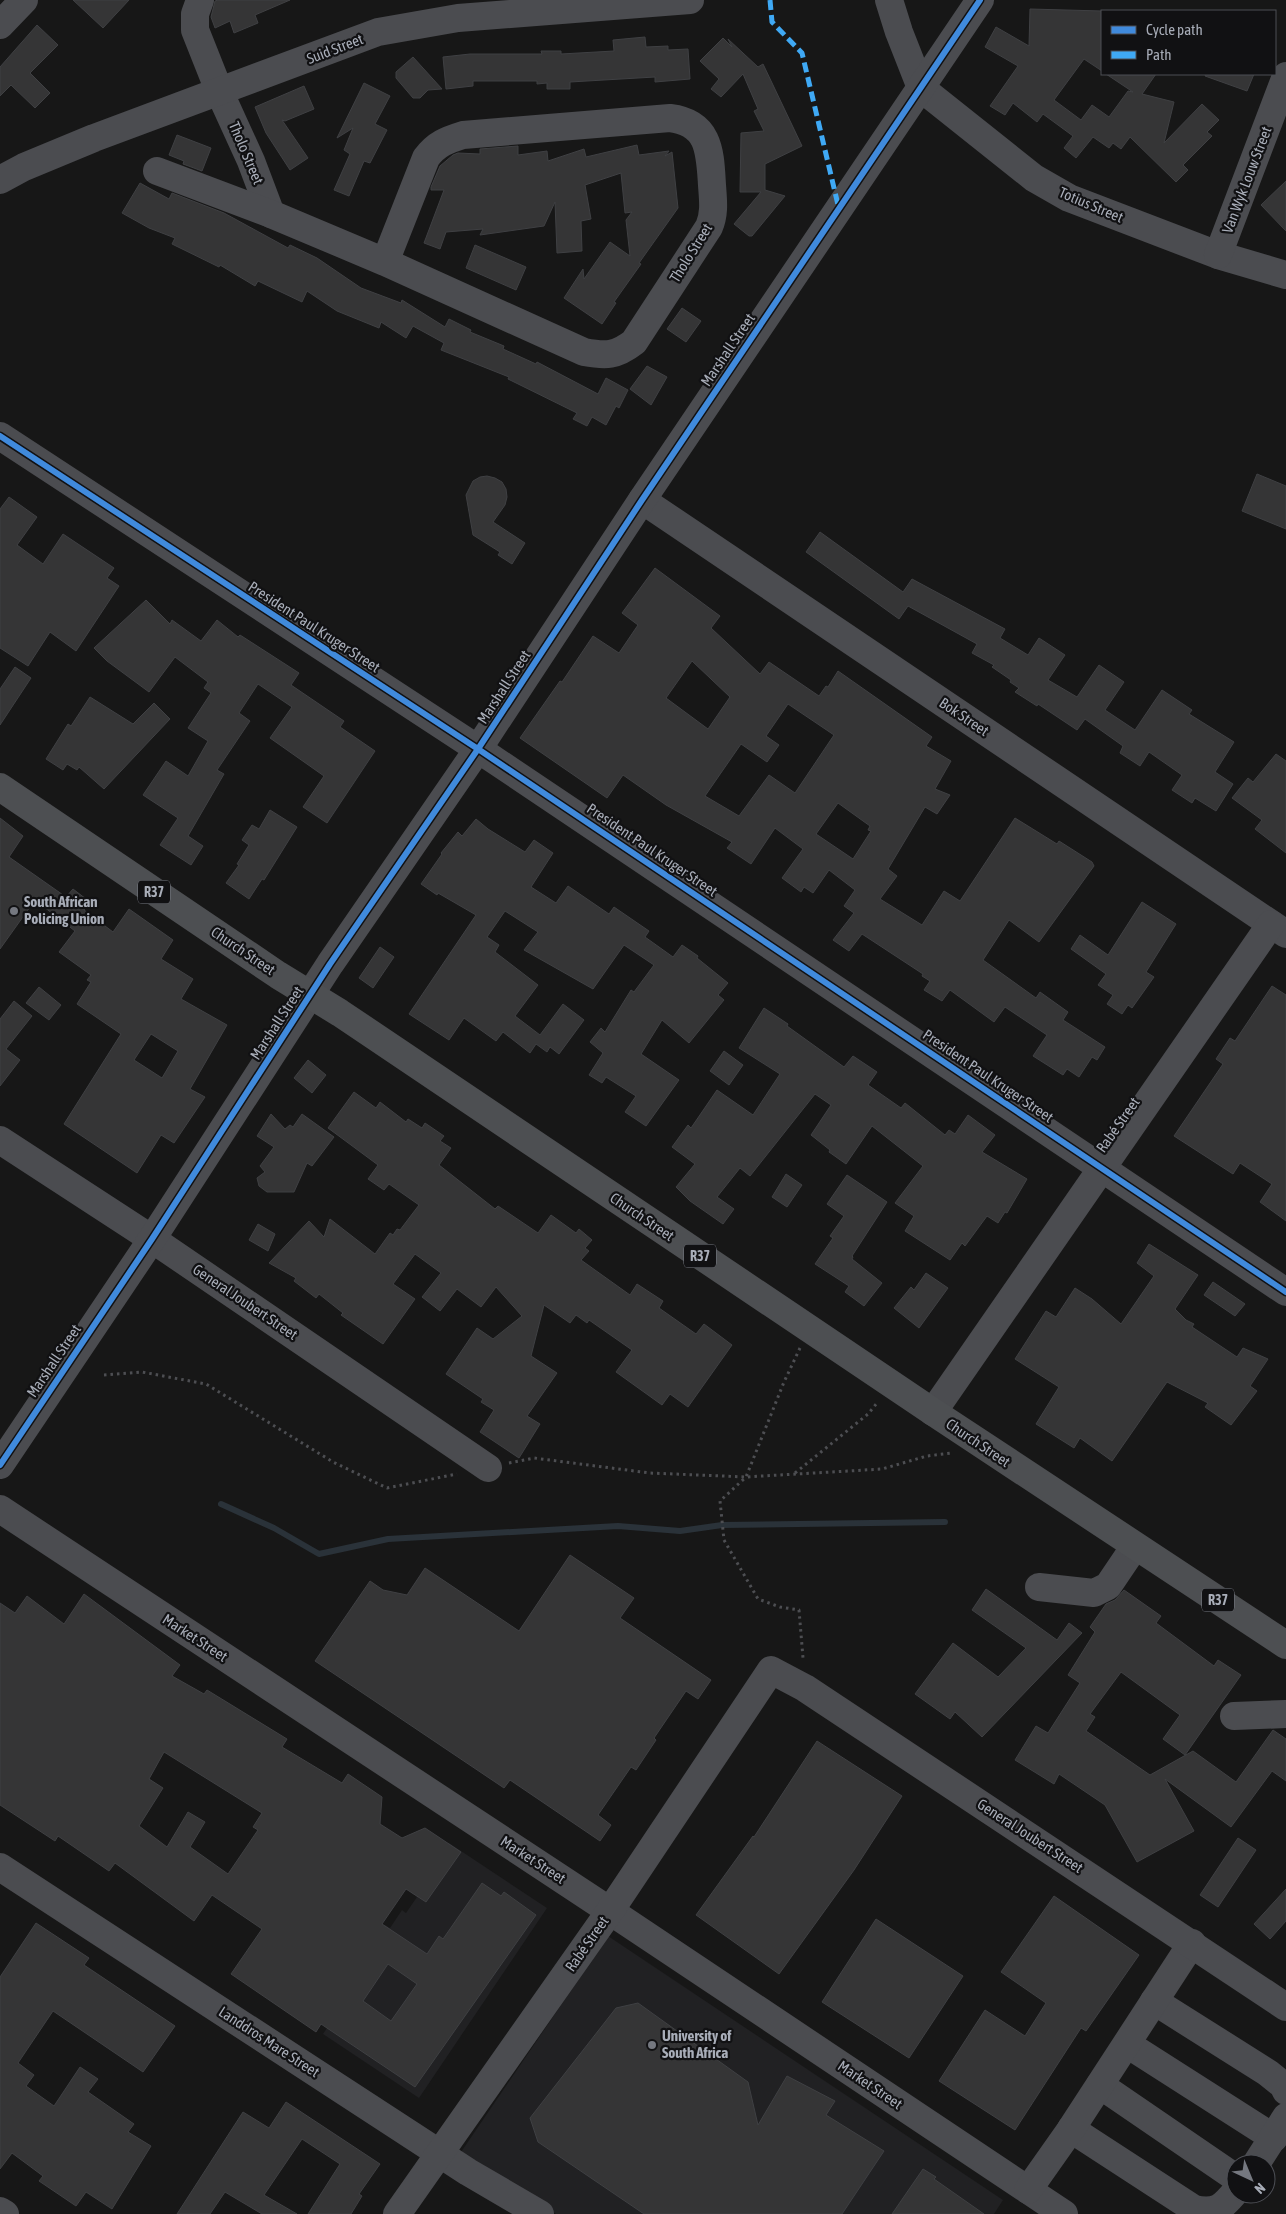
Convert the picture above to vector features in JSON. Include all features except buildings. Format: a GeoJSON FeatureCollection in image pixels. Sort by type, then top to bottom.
{"type":"FeatureCollection","features":[{"type":"Feature","properties":{"kind":"main road","name":"Church Street"},"geometry":{"type":"LineString","coordinates":[[0,787],[270,970],[340,1013],[892,1385],[1286,1645]]}},
{"type":"Feature","properties":{"kind":"street"},"geometry":{"type":"LineString","coordinates":[[0,25],[24,0]]}},
{"type":"Feature","properties":{"kind":"street","name":"Tholo Street"},"geometry":{"type":"LineString","coordinates":[[200,0],[195,14],[195,30],[220,93],[251,160],[271,214]]}},
{"type":"Feature","properties":{"kind":"street","name":"Suid Street"},"geometry":{"type":"LineString","coordinates":[[0,180],[24,167],[94,138],[220,93],[378,32],[458,18],[690,0]]}},
{"type":"Feature","properties":{"kind":"street"},"geometry":{"type":"LineString","coordinates":[[889,0],[899,32],[921,88]]}},
{"type":"Feature","properties":{"kind":"street","name":"Marshall Street"},"geometry":{"type":"LineString","coordinates":[[0,1465],[152,1239],[310,995],[478,749],[642,500],[980,0]]}},
{"type":"Feature","properties":{"kind":"street","name":"Van Wyk Louw Street"},"geometry":{"type":"LineString","coordinates":[[1218,255],[1286,76]]}},
{"type":"Feature","properties":{"kind":"street","name":"Totius Street"},"geometry":{"type":"LineString","coordinates":[[921,88],[1034,178],[1069,198],[1218,255],[1286,275]]}},
{"type":"Feature","properties":{"kind":"street","name":"Tholo Street"},"geometry":{"type":"LineString","coordinates":[[157,171],[271,214],[385,262],[584,352],[606,356],[623,351],[634,342],[713,218],[711,156],[706,142],[698,129],[684,120],[670,118],[463,134],[435,146],[426,158],[385,262]]}},
{"type":"Feature","properties":{"kind":"street","name":"President Paul Kruger Street"},"geometry":{"type":"LineString","coordinates":[[0,436],[478,749],[1286,1292]]}},
{"type":"Feature","properties":{"kind":"street","name":"Bok Street"},"geometry":{"type":"LineString","coordinates":[[642,500],[1279,929]]}},
{"type":"Feature","properties":{"kind":"street","name":"Rabé Street"},"geometry":{"type":"LineString","coordinates":[[933,1412],[1103,1168],[1279,929]]}},
{"type":"Feature","properties":{"kind":"street","name":"General Joubert Street"},"geometry":{"type":"LineString","coordinates":[[0,1140],[152,1239],[488,1468]]}},
{"type":"Feature","properties":{"kind":"street","name":"Market Street"},"geometry":{"type":"LineString","coordinates":[[0,1509],[610,1911],[1064,2214]]}},
{"type":"Feature","properties":{"kind":"street"},"geometry":{"type":"LineString","coordinates":[[1039,1587],[1094,1592],[1108,1586],[1143,1551]]}},
{"type":"Feature","properties":{"kind":"street","name":"Rabé Street"},"geometry":{"type":"LineString","coordinates":[[397,2214],[610,1911],[770,1670]]}},
{"type":"Feature","properties":{"kind":"street","name":"General Joubert Street"},"geometry":{"type":"LineString","coordinates":[[770,1670],[805,1688],[1286,2007]]}},
{"type":"Feature","properties":{"kind":"street"},"geometry":{"type":"LineString","coordinates":[[1234,1716],[1286,1714]]}},
{"type":"Feature","properties":{"kind":"street","name":"Landdros Mare Street"},"geometry":{"type":"LineString","coordinates":[[0,1866],[440,2154],[540,2214]]}},
{"type":"Feature","properties":{"kind":"street"},"geometry":{"type":"LineString","coordinates":[[1028,2190],[1100,2086],[1192,1943]]}},
{"type":"Feature","properties":{"kind":"street"},"geometry":{"type":"LineString","coordinates":[[1154,2001],[1268,2073],[1286,2091]]}},
{"type":"Feature","properties":{"kind":"street"},"geometry":{"type":"LineString","coordinates":[[1127,2044],[1280,2127],[1262,2154]]}},
{"type":"Feature","properties":{"kind":"street"},"geometry":{"type":"LineString","coordinates":[[1100,2086],[1226,2171]]}},
{"type":"Feature","properties":{"kind":"street"},"geometry":{"type":"LineString","coordinates":[[1071,2129],[1194,2209],[1204,2213],[1213,2212],[1226,2203]]}},
{"type":"Feature","properties":{"kind":"street"},"geometry":{"type":"LineString","coordinates":[[0,2211],[4,2214]]}},
{"type":"Feature","properties":{"kind":"path"},"geometry":{"type":"LineString","coordinates":[[802,1658],[799,1610],[780,1607],[758,1599],[724,1540],[720,1501],[746,1477],[784,1382],[809,1329]]}},
{"type":"Feature","properties":{"kind":"path"},"geometry":{"type":"LineString","coordinates":[[104,1376],[142,1372],[206,1384],[333,1462],[388,1488],[534,1458],[650,1473],[746,1477],[882,1469],[927,1456],[987,1448]]}},
{"type":"Feature","properties":{"kind":"path"},"geometry":{"type":"LineString","coordinates":[[794,1474],[868,1414],[892,1385]]}},
{"type":"Feature","properties":{"kind":"shaded area"},"geometry":{"type":"Polygon","coordinates":[[[449,1843],[547,1908],[419,2098],[323,2034],[384,1944],[376,1938],[385,1925],[390,1928],[402,1910],[406,1913],[417,1897],[411,1893],[442,1848],[445,1849],[449,1843]]]}},
{"type":"Feature","properties":{"kind":"shaded area","name":"University of South Africa"},"geometry":{"type":"Polygon","coordinates":[[[608,1936],[1003,2200],[994,2214],[556,2214],[459,2155],[608,1936]]]}},
{"type":"Feature","properties":{"kind":"waterway"},"geometry":{"type":"LineString","coordinates":[[221,1504],[274,1528],[319,1554],[388,1539],[618,1526],[680,1531],[722,1525],[945,1522]]}},
{"type":"Feature","properties":{"kind":"marked path"},"geometry":{"type":"LineString","coordinates":[[770,0],[772,22],[802,53],[839,209]]}},
{"type":"Feature","properties":{"kind":"cycle path"},"geometry":{"type":"LineString","coordinates":[[0,1465],[152,1239],[330,964],[478,749],[642,500],[980,0]]}},
{"type":"Feature","properties":{"kind":"cycle path"},"geometry":{"type":"LineString","coordinates":[[0,436],[478,749],[1286,1292]]}},
{"type":"Feature","properties":{"kind":"place","name":"South African Policing Union"},"geometry":{"type":"Point","coordinates":[14,911]}},
{"type":"Feature","properties":{"kind":"place","name":"University of South Africa"},"geometry":{"type":"Point","coordinates":[652,2045]}}]}
